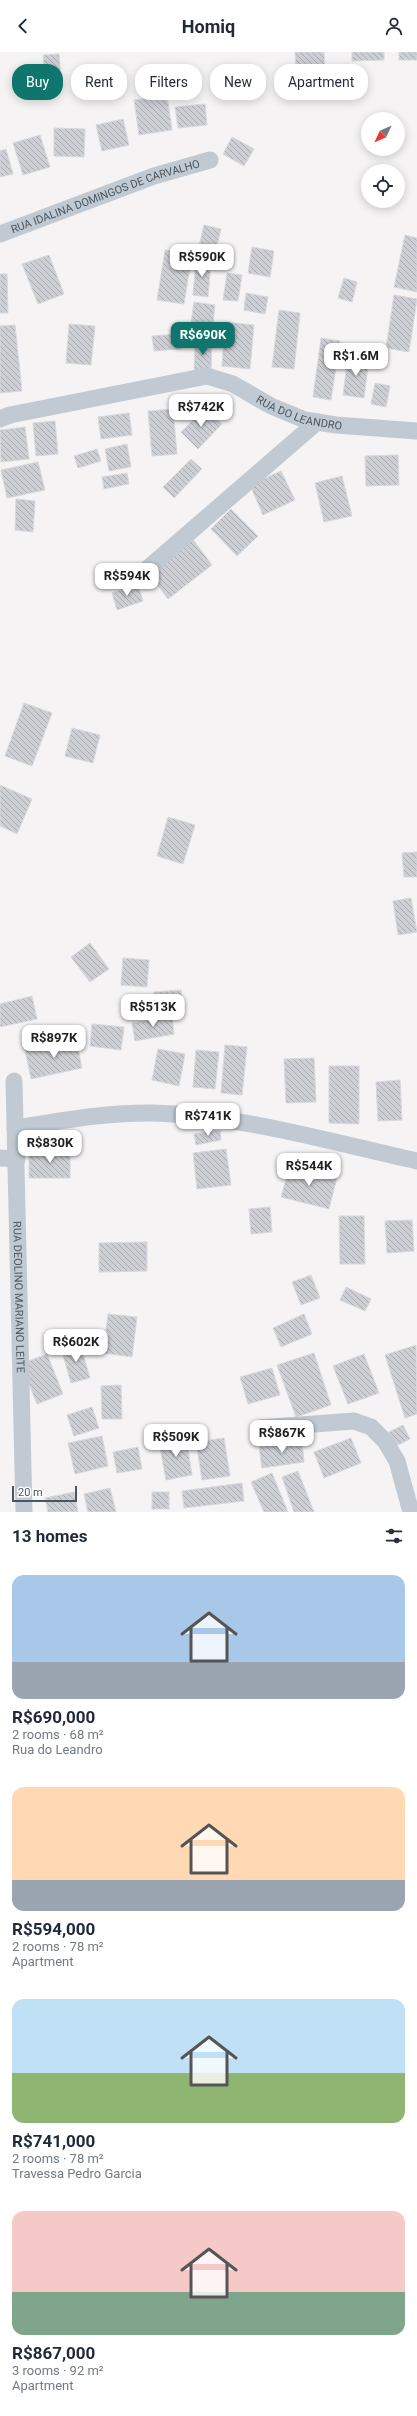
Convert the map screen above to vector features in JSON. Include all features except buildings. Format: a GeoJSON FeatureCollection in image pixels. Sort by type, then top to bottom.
{"type":"FeatureCollection","features":[{"type":"Feature","properties":{"kind":"street","name":"RUA IDALINA DOMINGOS DE CARVALHO"},"geometry":{"type":"LineString","coordinates":[[0,234],[147,179],[210,160]]}},
{"type":"Feature","properties":{"kind":"street","name":"RUA DO LEANDRO"},"geometry":{"type":"LineString","coordinates":[[0,419],[10,415],[207,376],[233,384],[271,406],[305,420],[417,430]]}},
{"type":"Feature","properties":{"kind":"street"},"geometry":{"type":"LineString","coordinates":[[139,576],[317,422]]}},
{"type":"Feature","properties":{"kind":"street","name":"RUA DEOLINO MARIANO LEITE"},"geometry":{"type":"LineString","coordinates":[[14,1081],[24,1512]]}},
{"type":"Feature","properties":{"kind":"street"},"geometry":{"type":"LineString","coordinates":[[15,1128],[101,1116],[161,1114],[229,1120],[417,1161]]}},
{"type":"Feature","properties":{"kind":"street"},"geometry":{"type":"LineString","coordinates":[[0,1158],[17,1159]]}},
{"type":"Feature","properties":{"kind":"street"},"geometry":{"type":"LineString","coordinates":[[260,1428],[354,1421],[371,1427],[385,1441],[397,1461],[411,1512]]}}]}
